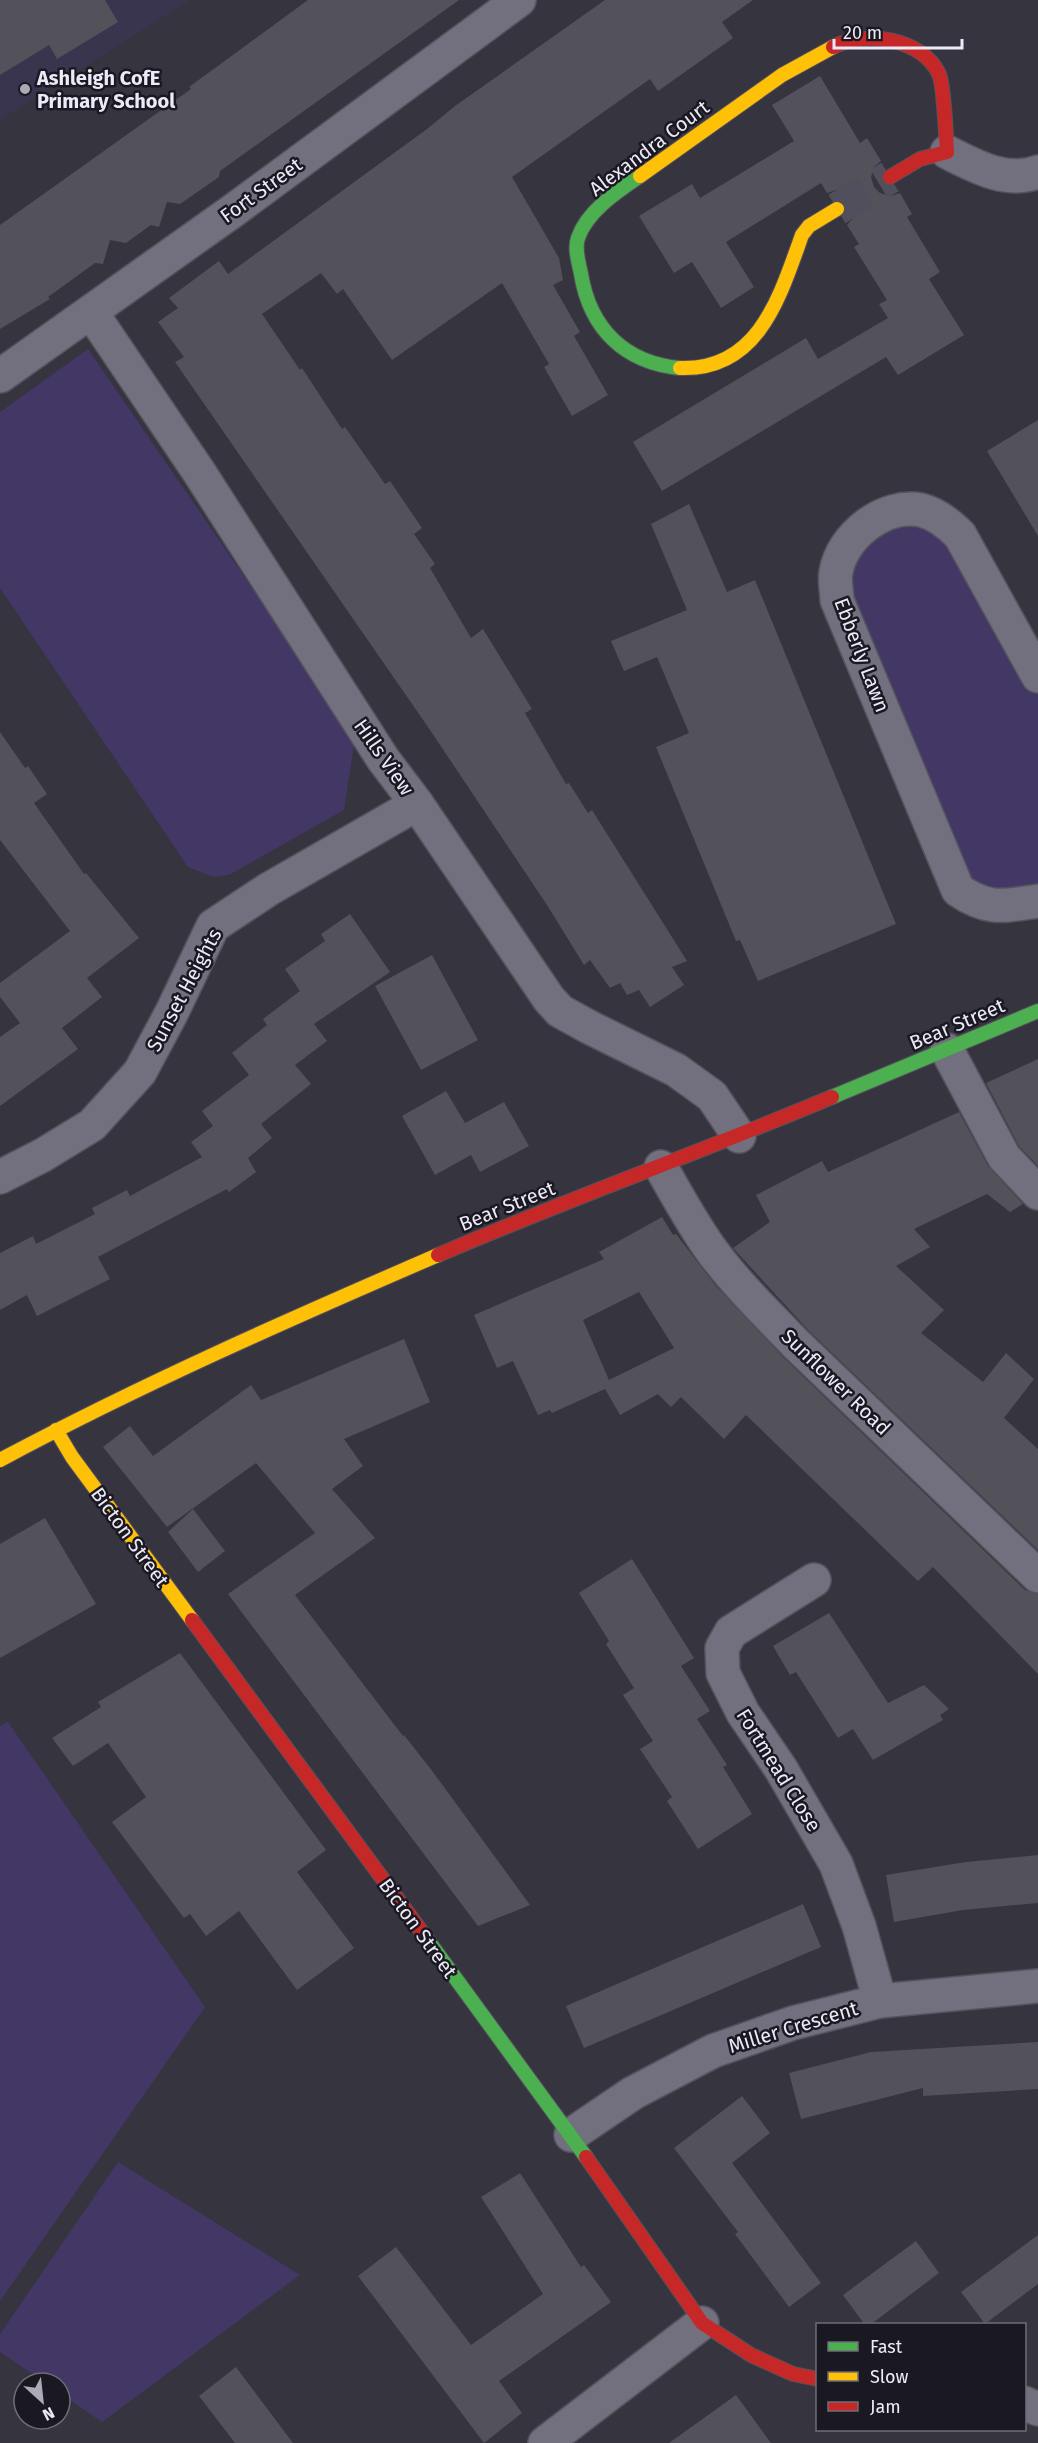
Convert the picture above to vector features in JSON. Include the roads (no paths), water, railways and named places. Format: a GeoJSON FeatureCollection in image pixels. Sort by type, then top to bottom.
{"type":"FeatureCollection","features":[{"type":"Feature","properties":{"kind":"street","name":"Fort Street"},"geometry":{"type":"LineString","coordinates":[[0,376],[244,203],[519,0]]}},
{"type":"Feature","properties":{"kind":"street","name":"Alexandra Court"},"geometry":{"type":"LineString","coordinates":[[837,209],[809,226],[802,235],[778,302],[754,339],[739,352],[720,362],[691,370],[668,369],[650,364],[606,336],[586,301],[580,278],[577,241],[592,216],[616,193],[782,75],[843,42],[887,39],[910,46],[928,59],[940,75],[947,152]]}},
{"type":"Feature","properties":{"kind":"street"},"geometry":{"type":"LineString","coordinates":[[890,177],[920,159],[947,152],[986,170],[1010,176],[1028,176],[1038,172]]}},
{"type":"Feature","properties":{"kind":"street","name":"Hills View"},"geometry":{"type":"LineString","coordinates":[[91,312],[199,472],[383,759],[417,804],[549,999],[560,1011],[676,1070],[712,1096],[739,1136]]}},
{"type":"Feature","properties":{"kind":"street","name":"Ebberly Lawn"},"geometry":{"type":"LineString","coordinates":[[1038,676],[960,535],[948,523],[922,510],[890,514],[858,531],[846,546],[835,574],[837,600],[958,890],[976,902],[992,906],[1038,900]]}},
{"type":"Feature","properties":{"kind":"street","name":"Sunset Heights"},"geometry":{"type":"LineString","coordinates":[[0,1177],[43,1155],[92,1125],[140,1072],[213,926],[269,889],[417,804]]}},
{"type":"Feature","properties":{"kind":"street","name":"Bear Street"},"geometry":{"type":"LineString","coordinates":[[0,1460],[56,1430],[243,1339],[507,1225],[739,1136],[1038,1011]]}},
{"type":"Feature","properties":{"kind":"street"},"geometry":{"type":"LineString","coordinates":[[947,1050],[1004,1157],[1038,1193]]}},
{"type":"Feature","properties":{"kind":"street","name":"Sunflower Road"},"geometry":{"type":"LineString","coordinates":[[661,1167],[686,1212],[710,1248],[763,1310],[1038,1576]]}},
{"type":"Feature","properties":{"kind":"street","name":"Bicton Street"},"geometry":{"type":"LineString","coordinates":[[56,1430],[72,1457],[186,1614],[571,2135],[702,2323],[751,2355],[793,2374],[816,2379]]}},
{"type":"Feature","properties":{"kind":"street","name":"Fortmead Close"},"geometry":{"type":"LineString","coordinates":[[814,1580],[731,1632],[722,1648],[723,1673],[743,1713],[786,1778],[836,1864],[859,1926],[880,2001]]}},
{"type":"Feature","properties":{"kind":"street","name":"Miller Crescent"},"geometry":{"type":"LineString","coordinates":[[571,2135],[633,2092],[713,2051],[793,2023],[880,2001],[1038,1986]]}},
{"type":"Feature","properties":{"kind":"street"},"geometry":{"type":"LineString","coordinates":[[544,2443],[702,2323]]}},
{"type":"Feature","properties":{"kind":"tunnel"},"geometry":{"type":"LineString","coordinates":[[837,209],[890,177]]}},
{"type":"Feature","properties":{"kind":"place","name":"Ashleigh CofE Primary School"},"geometry":{"type":"Point","coordinates":[25,89]}}]}
